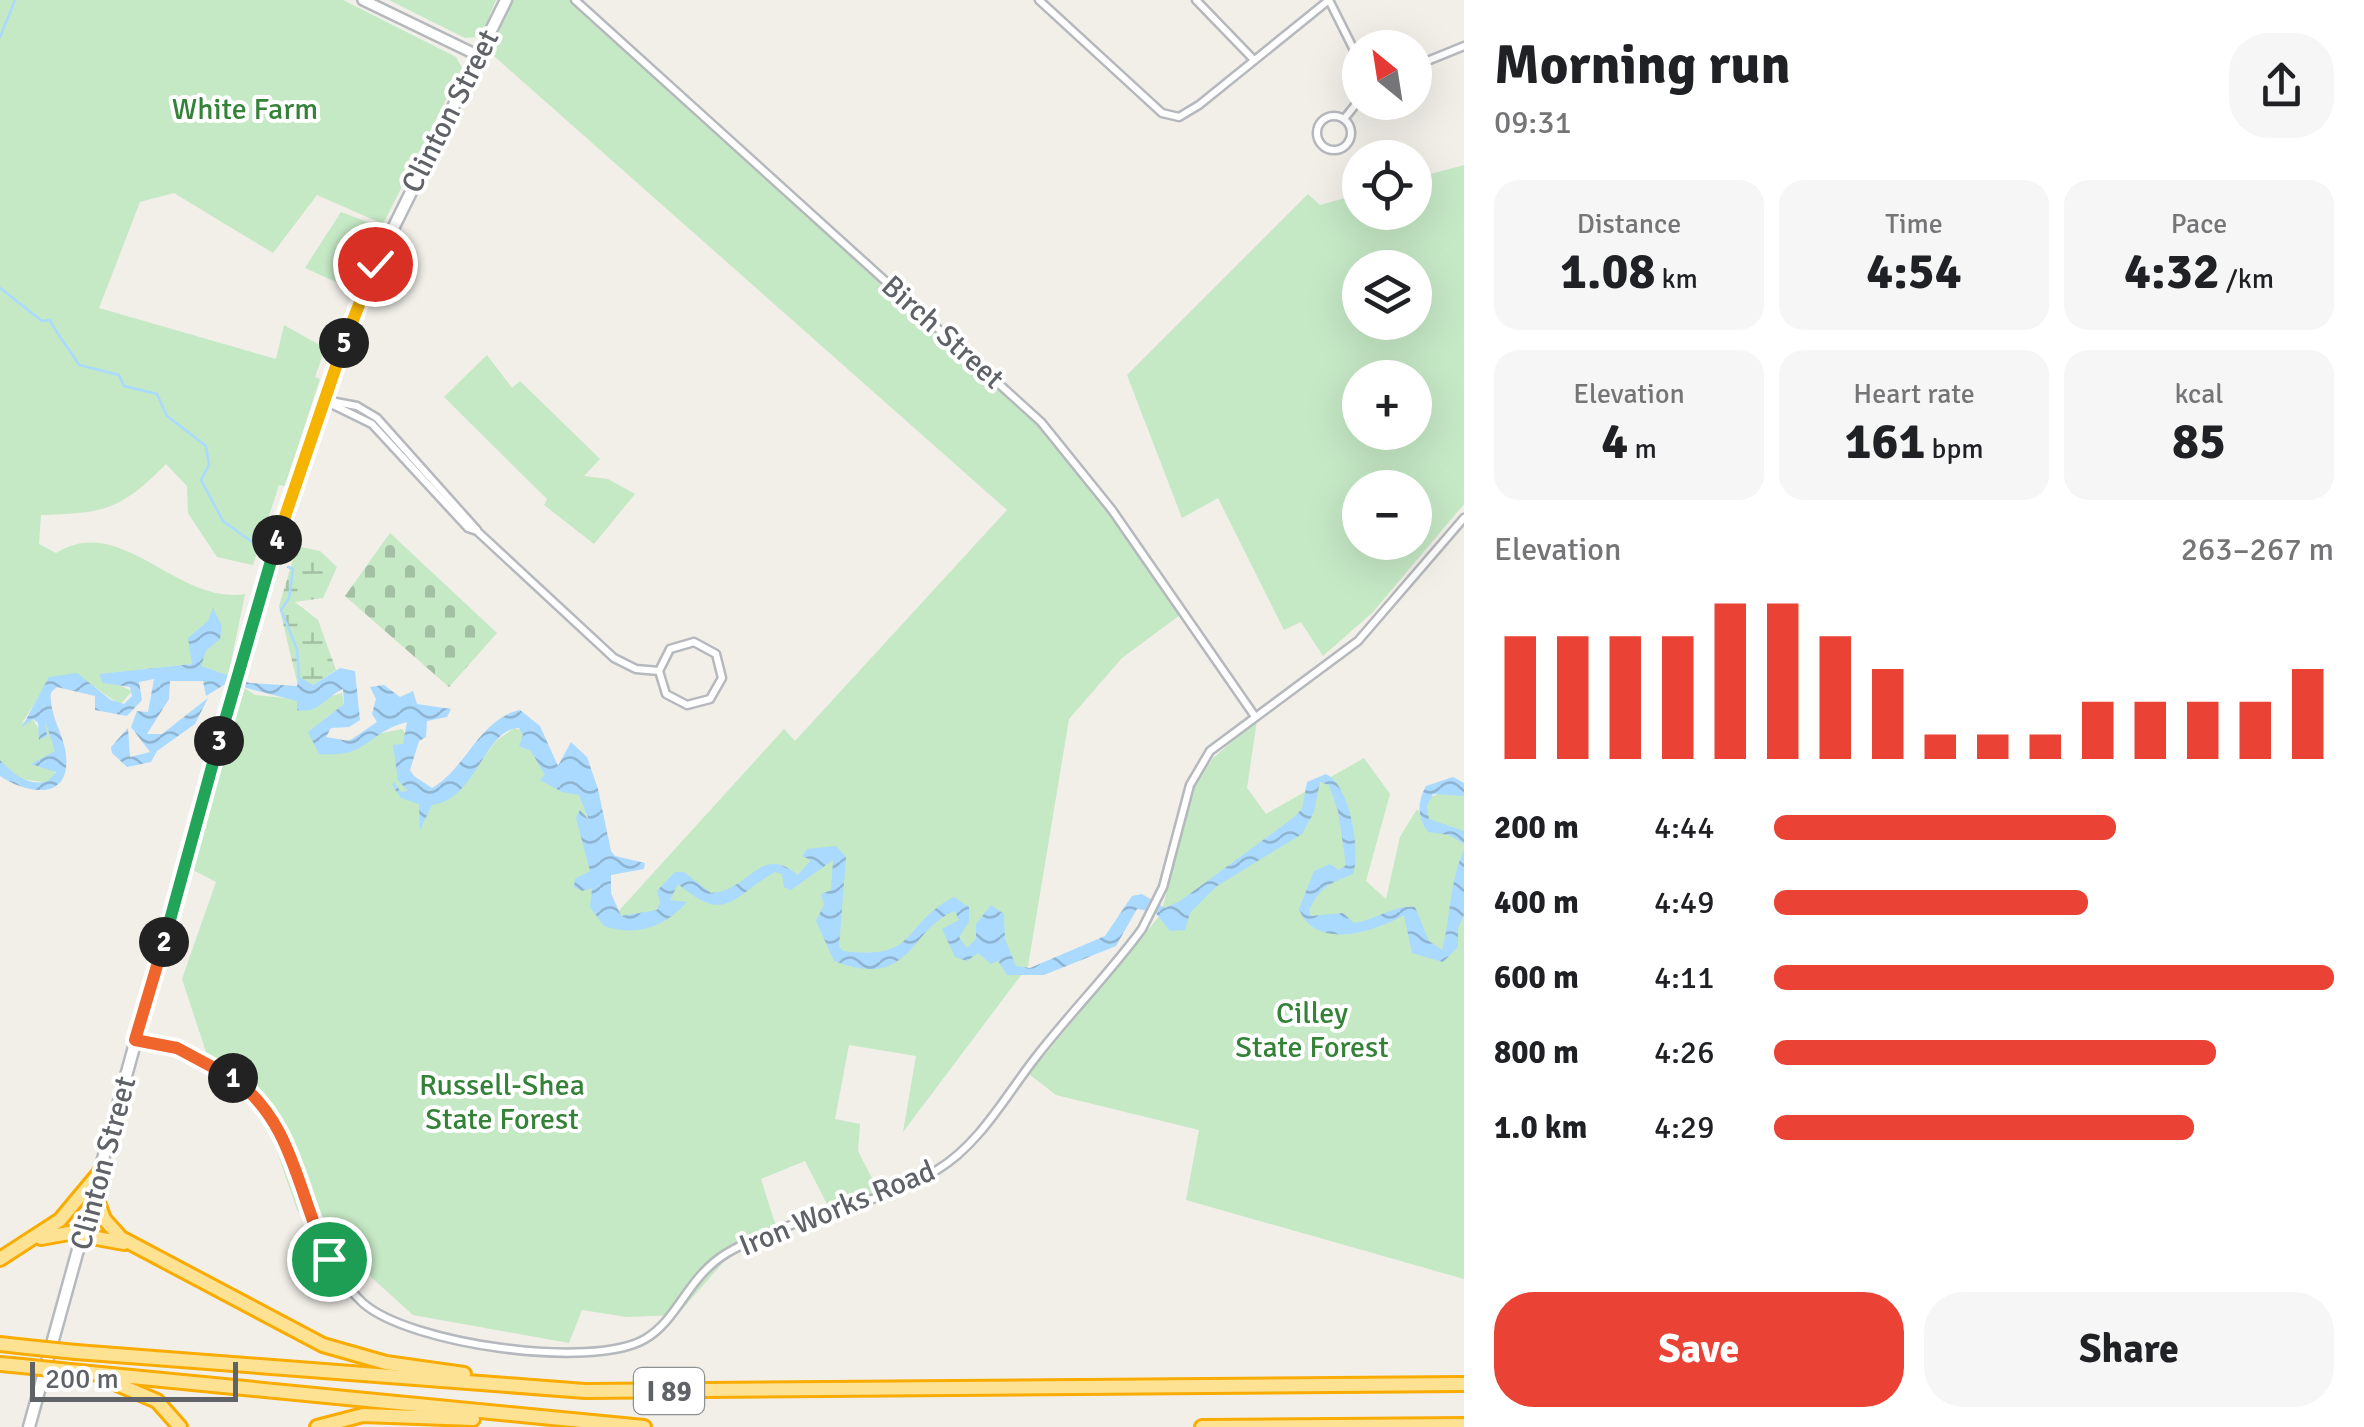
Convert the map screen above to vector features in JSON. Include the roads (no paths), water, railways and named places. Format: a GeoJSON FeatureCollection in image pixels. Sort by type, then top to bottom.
{"type":"FeatureCollection","features":[{"type":"Feature","properties":{"kind":"highway"},"geometry":{"type":"LineString","coordinates":[[0,1259],[60,1220],[101,1171]]}},
{"type":"Feature","properties":{"kind":"highway"},"geometry":{"type":"LineString","coordinates":[[95,1194],[112,1229],[136,1248],[300,1336],[362,1357],[586,1391]]}},
{"type":"Feature","properties":{"kind":"highway"},"geometry":{"type":"LineString","coordinates":[[27,1244],[59,1234],[84,1234],[136,1248]]}},
{"type":"Feature","properties":{"kind":"highway","name":"I 89"},"geometry":{"type":"LineString","coordinates":[[0,1344],[586,1391],[1464,1384]]}},
{"type":"Feature","properties":{"kind":"highway","name":"I 89"},"geometry":{"type":"LineString","coordinates":[[0,1364],[644,1427]]}},
{"type":"Feature","properties":{"kind":"highway"},"geometry":{"type":"LineString","coordinates":[[89,1373],[157,1401],[180,1427]]}},
{"type":"Feature","properties":{"kind":"highway"},"geometry":{"type":"LineString","coordinates":[[317,1427],[363,1415],[553,1420]]}},
{"type":"Feature","properties":{"kind":"highway"},"geometry":{"type":"LineString","coordinates":[[1202,1427],[1464,1424]]}},
{"type":"Feature","properties":{"kind":"main road","name":"Clinton Street"},"geometry":{"type":"LineString","coordinates":[[29,1427],[233,690],[324,400],[375,264],[506,0]]}},
{"type":"Feature","properties":{"kind":"street"},"geometry":{"type":"LineString","coordinates":[[363,0],[478,55]]}},
{"type":"Feature","properties":{"kind":"street","name":"Birch Street"},"geometry":{"type":"LineString","coordinates":[[575,0],[1041,422],[1112,510],[1254,715]]}},
{"type":"Feature","properties":{"kind":"street"},"geometry":{"type":"LineString","coordinates":[[1040,0],[1162,113],[1179,117],[1329,0],[1344,30]]}},
{"type":"Feature","properties":{"kind":"street"},"geometry":{"type":"LineString","coordinates":[[1196,0],[1254,60]]}},
{"type":"Feature","properties":{"kind":"street"},"geometry":{"type":"LineString","coordinates":[[1432,59],[1464,46]]}},
{"type":"Feature","properties":{"kind":"street"},"geometry":{"type":"LineString","coordinates":[[1328,118],[1344,119],[1352,134],[1348,144],[1338,150],[1327,148],[1319,140],[1320,125],[1328,118]]}},
{"type":"Feature","properties":{"kind":"street"},"geometry":{"type":"LineString","coordinates":[[324,400],[364,409],[439,493],[474,522],[477,531],[614,658],[636,669],[658,671]]}},
{"type":"Feature","properties":{"kind":"street","name":"Iron Works Road"},"geometry":{"type":"LineString","coordinates":[[135,1040],[162,1044],[200,1058],[258,1101],[289,1148],[318,1233],[340,1277],[388,1321],[434,1338],[604,1353],[650,1336],[694,1278],[727,1254],[801,1220],[916,1180],[957,1154],[1150,916],[1160,898],[1194,775],[1216,745],[1358,640],[1464,518]]}},
{"type":"Feature","properties":{"kind":"street"},"geometry":{"type":"LineString","coordinates":[[694,642],[716,654],[722,678],[710,699],[687,705],[666,694],[658,671],[670,649],[694,642]]}},
{"type":"Feature","properties":{"kind":"water"},"geometry":{"type":"Polygon","coordinates":[[[213,608],[222,626],[220,639],[206,651],[201,666],[250,683],[297,686],[299,677],[313,685],[340,668],[355,671],[360,720],[349,727],[331,728],[326,737],[349,741],[377,722],[372,714],[376,699],[370,687],[384,685],[400,697],[413,691],[417,704],[451,709],[447,717],[427,721],[426,737],[419,741],[410,770],[432,788],[444,780],[494,723],[520,710],[540,726],[558,766],[571,742],[587,757],[611,851],[615,856],[645,863],[644,869],[611,875],[611,893],[621,916],[657,910],[657,891],[675,872],[684,872],[711,893],[725,890],[764,866],[785,866],[798,875],[811,860],[802,856],[807,849],[836,846],[846,857],[839,947],[843,951],[868,953],[898,945],[937,907],[954,897],[969,907],[969,922],[959,937],[967,948],[976,939],[976,924],[991,905],[1004,914],[1005,939],[1016,966],[1030,968],[1105,936],[1132,896],[1142,894],[1165,908],[1180,901],[1293,818],[1302,809],[1307,782],[1326,774],[1341,791],[1352,819],[1355,864],[1353,874],[1322,891],[1309,910],[1311,916],[1343,913],[1354,923],[1399,908],[1415,907],[1429,941],[1442,950],[1464,850],[1464,915],[1458,928],[1458,947],[1443,962],[1412,953],[1404,915],[1347,934],[1318,930],[1307,922],[1299,909],[1314,871],[1330,864],[1339,870],[1346,865],[1338,811],[1329,785],[1320,782],[1314,812],[1302,834],[1217,886],[1190,913],[1185,930],[1170,931],[1155,912],[1137,909],[1116,946],[1044,975],[1007,975],[998,961],[991,964],[978,953],[967,961],[955,957],[942,929],[959,920],[955,911],[927,931],[895,963],[860,968],[834,961],[816,921],[824,905],[821,894],[831,890],[833,860],[791,890],[784,887],[782,874],[775,872],[738,898],[719,905],[694,896],[678,884],[670,900],[687,902],[669,918],[639,930],[604,926],[590,907],[592,888],[582,891],[574,887],[575,879],[590,871],[576,818],[580,810],[589,820],[579,795],[562,792],[540,780],[545,775],[531,751],[519,746],[523,735],[519,728],[497,739],[459,791],[432,805],[420,830],[419,804],[401,798],[392,785],[394,782],[401,792],[408,791],[398,780],[393,745],[403,744],[407,722],[348,753],[319,754],[308,732],[344,704],[343,689],[305,711],[297,710],[297,701],[227,683],[206,696],[203,681],[170,681],[169,699],[147,734],[162,734],[208,698],[195,724],[157,751],[151,762],[127,767],[111,747],[128,728],[130,757],[150,752],[131,727],[137,711],[148,712],[154,679],[139,682],[142,700],[127,716],[95,710],[95,696],[57,687],[51,698],[66,755],[61,781],[45,790],[34,790],[0,776],[0,760],[27,781],[48,781],[56,772],[31,764],[55,751],[45,721],[47,736],[39,740],[38,723],[33,719],[22,727],[49,677],[77,673],[111,700],[124,704],[132,696],[130,687],[103,683],[99,674],[192,664],[188,638],[208,621],[213,608]]]}},
{"type":"Feature","properties":{"kind":"water"},"geometry":{"type":"Polygon","coordinates":[[[1453,777],[1464,783],[1464,796],[1433,794],[1427,806],[1429,819],[1464,831],[1464,844],[1449,835],[1428,832],[1420,815],[1426,786],[1453,777]]]}},
{"type":"Feature","properties":{"kind":"waterway"},"geometry":{"type":"LineString","coordinates":[[0,37],[15,0]]}},
{"type":"Feature","properties":{"kind":"waterway"},"geometry":{"type":"LineString","coordinates":[[0,288],[42,321],[50,320],[79,365],[119,375],[124,386],[157,394],[167,416],[206,446],[209,465],[201,480],[223,521],[262,549]]}},
{"type":"Feature","properties":{"kind":"waterway"},"geometry":{"type":"LineString","coordinates":[[288,567],[293,569],[289,598],[281,610],[297,649],[299,678]]}},
{"type":"Feature","properties":{"kind":"park label","name":"White Farm"},"geometry":{"type":"Point","coordinates":[245,109]}},
{"type":"Feature","properties":{"kind":"park label","name":"Cilley State Forest"},"geometry":{"type":"Point","coordinates":[1312,1030]}},
{"type":"Feature","properties":{"kind":"park label","name":"Russell-Shea State Forest"},"geometry":{"type":"Point","coordinates":[502,1102]}}]}
